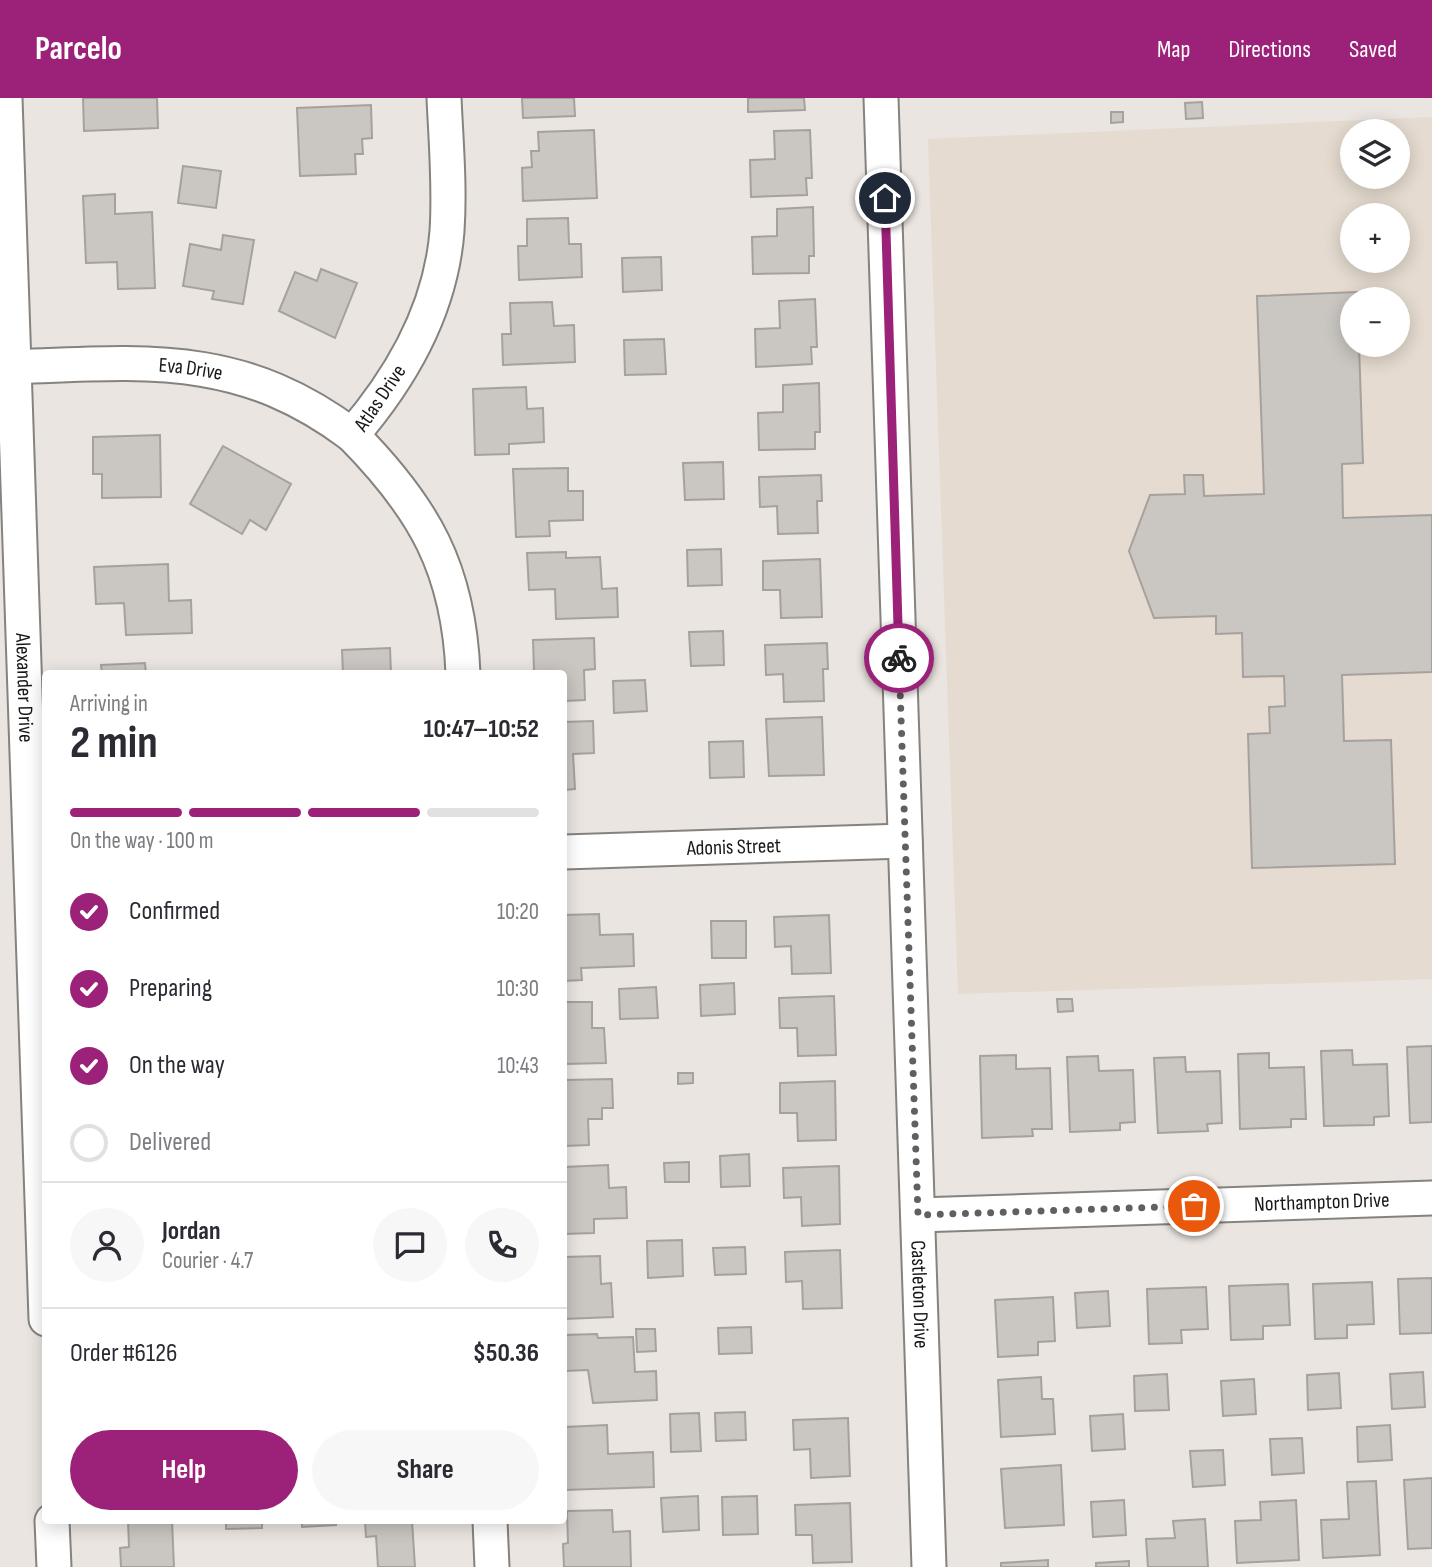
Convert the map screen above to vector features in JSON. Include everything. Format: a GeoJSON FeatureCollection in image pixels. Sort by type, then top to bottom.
{"type":"FeatureCollection","features":[{"type":"Feature","properties":{"kind":"street","name":"Alexander Drive"},"geometry":{"type":"LineString","coordinates":[[5,98],[42,1200]]}},
{"type":"Feature","properties":{"kind":"street","name":"Atlas Drive"},"geometry":{"type":"LineString","coordinates":[[444,98],[447,234],[436,287],[416,343],[393,385],[352,435],[393,477],[435,546],[454,594],[463,670]]}},
{"type":"Feature","properties":{"kind":"street","name":"Castleton Drive"},"geometry":{"type":"LineString","coordinates":[[881,98],[929,1567]]}},
{"type":"Feature","properties":{"kind":"street","name":"Eva Drive"},"geometry":{"type":"LineString","coordinates":[[14,367],[164,362],[226,372],[298,399],[352,435]]}},
{"type":"Feature","properties":{"kind":"street","name":"Adonis Street"},"geometry":{"type":"LineString","coordinates":[[567,852],[905,841]]}},
{"type":"Feature","properties":{"kind":"street","name":"Northampton Drive"},"geometry":{"type":"LineString","coordinates":[[918,1215],[1432,1198]]}},
{"type":"Feature","properties":{"kind":"street"},"geometry":{"type":"LineString","coordinates":[[52,1524],[54,1567]]}},
{"type":"Feature","properties":{"kind":"street"},"geometry":{"type":"LineString","coordinates":[[490,1524],[492,1567]]}},
{"type":"Feature","properties":{"kind":"shaded area"},"geometry":{"type":"Polygon","coordinates":[[[1432,117],[1432,979],[958,994],[928,139],[1340,121],[1340,189],[1410,189],[1410,119],[1386,119],[1432,117]]]}},
{"type":"Feature","properties":{"kind":"building"},"geometry":{"type":"Polygon","coordinates":[[[83,98],[157,98],[158,128],[84,131],[83,98]]]}},
{"type":"Feature","properties":{"kind":"building"},"geometry":{"type":"Polygon","coordinates":[[[522,98],[574,98],[575,116],[523,118],[522,98]]]}},
{"type":"Feature","properties":{"kind":"building"},"geometry":{"type":"Polygon","coordinates":[[[748,98],[804,98],[805,110],[748,112],[748,98]]]}},
{"type":"Feature","properties":{"kind":"building"},"geometry":{"type":"Polygon","coordinates":[[[1202,102],[1203,118],[1186,119],[1185,103],[1202,102]]]}},
{"type":"Feature","properties":{"kind":"building"},"geometry":{"type":"Polygon","coordinates":[[[371,105],[372,138],[362,139],[363,154],[355,154],[356,174],[300,176],[297,108],[371,105]]]}},
{"type":"Feature","properties":{"kind":"building"},"geometry":{"type":"Polygon","coordinates":[[[1111,112],[1123,112],[1123,122],[1111,123],[1111,112]]]}},
{"type":"Feature","properties":{"kind":"building"},"geometry":{"type":"Polygon","coordinates":[[[594,130],[597,198],[523,201],[522,168],[532,167],[531,151],[539,151],[538,132],[594,130]]]}},
{"type":"Feature","properties":{"kind":"building"},"geometry":{"type":"Polygon","coordinates":[[[810,130],[812,178],[806,178],[807,195],[751,197],[750,160],[775,159],[774,131],[810,130]]]}},
{"type":"Feature","properties":{"kind":"building"},"geometry":{"type":"Polygon","coordinates":[[[183,166],[221,171],[216,208],[178,203],[183,166]]]}},
{"type":"Feature","properties":{"kind":"building"},"geometry":{"type":"Polygon","coordinates":[[[115,194],[115,214],[152,212],[155,288],[118,289],[117,262],[86,263],[83,196],[115,194]]]}},
{"type":"Feature","properties":{"kind":"building"},"geometry":{"type":"Polygon","coordinates":[[[813,207],[814,256],[809,256],[809,273],[753,274],[752,237],[777,236],[777,209],[813,207]]]}},
{"type":"Feature","properties":{"kind":"building"},"geometry":{"type":"Polygon","coordinates":[[[568,218],[569,244],[581,244],[582,277],[519,280],[518,246],[527,246],[527,219],[568,218]]]}},
{"type":"Feature","properties":{"kind":"building"},"geometry":{"type":"Polygon","coordinates":[[[223,235],[254,240],[243,304],[212,299],[214,291],[183,286],[190,244],[221,250],[223,235]]]}},
{"type":"Feature","properties":{"kind":"building"},"geometry":{"type":"Polygon","coordinates":[[[661,257],[662,290],[623,292],[622,258],[661,257]]]}},
{"type":"Feature","properties":{"kind":"building"},"geometry":{"type":"Polygon","coordinates":[[[321,269],[357,283],[335,338],[279,311],[295,272],[317,281],[321,269]]]}},
{"type":"Feature","properties":{"kind":"building"},"geometry":{"type":"Polygon","coordinates":[[[1340,293],[1340,357],[1359,357],[1363,463],[1342,464],[1343,518],[1432,515],[1432,672],[1342,675],[1344,741],[1391,740],[1395,864],[1252,868],[1248,734],[1270,733],[1269,707],[1285,706],[1284,676],[1243,677],[1242,633],[1216,634],[1216,616],[1154,618],[1129,551],[1150,495],[1185,494],[1184,475],[1203,475],[1204,496],[1264,494],[1257,296],[1340,293]]]}},
{"type":"Feature","properties":{"kind":"building"},"geometry":{"type":"Polygon","coordinates":[[[815,299],[817,347],[811,347],[812,364],[756,367],[755,329],[780,328],[779,301],[815,299]]]}},
{"type":"Feature","properties":{"kind":"building"},"geometry":{"type":"Polygon","coordinates":[[[552,302],[554,326],[574,325],[575,362],[503,365],[502,334],[511,334],[510,303],[552,302]]]}},
{"type":"Feature","properties":{"kind":"building"},"geometry":{"type":"Polygon","coordinates":[[[664,339],[666,374],[625,375],[624,340],[664,339]]]}},
{"type":"Feature","properties":{"kind":"building"},"geometry":{"type":"Polygon","coordinates":[[[819,383],[820,432],[815,432],[815,449],[759,450],[758,413],[783,412],[783,385],[819,383]]]}},
{"type":"Feature","properties":{"kind":"building"},"geometry":{"type":"Polygon","coordinates":[[[526,387],[527,409],[543,408],[544,442],[509,444],[509,454],[475,455],[473,389],[526,387]]]}},
{"type":"Feature","properties":{"kind":"building"},"geometry":{"type":"Polygon","coordinates":[[[160,435],[161,497],[102,498],[102,474],[93,474],[93,437],[160,435]]]}},
{"type":"Feature","properties":{"kind":"building"},"geometry":{"type":"Polygon","coordinates":[[[223,446],[291,484],[266,530],[250,520],[242,534],[190,504],[223,446]]]}},
{"type":"Feature","properties":{"kind":"building"},"geometry":{"type":"Polygon","coordinates":[[[723,462],[724,499],[685,500],[683,463],[723,462]]]}},
{"type":"Feature","properties":{"kind":"building"},"geometry":{"type":"Polygon","coordinates":[[[568,468],[568,491],[583,491],[583,520],[549,521],[550,536],[516,537],[513,469],[568,468]]]}},
{"type":"Feature","properties":{"kind":"building"},"geometry":{"type":"Polygon","coordinates":[[[821,475],[822,501],[817,501],[818,533],[778,534],[777,506],[760,507],[759,477],[821,475]]]}},
{"type":"Feature","properties":{"kind":"building"},"geometry":{"type":"Polygon","coordinates":[[[721,549],[722,585],[688,586],[687,550],[721,549]]]}},
{"type":"Feature","properties":{"kind":"building"},"geometry":{"type":"Polygon","coordinates":[[[566,552],[566,558],[600,557],[602,589],[617,588],[618,617],[556,619],[555,589],[529,590],[527,553],[566,552]]]}},
{"type":"Feature","properties":{"kind":"building"},"geometry":{"type":"Polygon","coordinates":[[[820,559],[822,617],[781,618],[780,590],[763,590],[763,561],[820,559]]]}},
{"type":"Feature","properties":{"kind":"building"},"geometry":{"type":"Polygon","coordinates":[[[168,564],[169,601],[191,600],[192,633],[126,635],[124,603],[96,604],[94,567],[168,564]]]}},
{"type":"Feature","properties":{"kind":"building"},"geometry":{"type":"Polygon","coordinates":[[[723,631],[724,665],[691,666],[689,632],[723,631]]]}},
{"type":"Feature","properties":{"kind":"building"},"geometry":{"type":"Polygon","coordinates":[[[594,638],[595,669],[584,670],[585,700],[567,701],[567,670],[534,670],[533,640],[594,638]]]}},
{"type":"Feature","properties":{"kind":"building"},"geometry":{"type":"Polygon","coordinates":[[[827,643],[828,669],[823,669],[824,701],[784,702],[783,674],[766,675],[765,645],[827,643]]]}},
{"type":"Feature","properties":{"kind":"building"},"geometry":{"type":"Polygon","coordinates":[[[390,648],[391,670],[343,670],[342,650],[390,648]]]}},
{"type":"Feature","properties":{"kind":"building"},"geometry":{"type":"Polygon","coordinates":[[[145,663],[146,670],[102,670],[101,665],[145,663]]]}},
{"type":"Feature","properties":{"kind":"building"},"geometry":{"type":"Polygon","coordinates":[[[645,680],[647,711],[614,713],[613,681],[645,680]]]}},
{"type":"Feature","properties":{"kind":"building"},"geometry":{"type":"Polygon","coordinates":[[[822,717],[824,775],[769,776],[766,719],[822,717]]]}},
{"type":"Feature","properties":{"kind":"building"},"geometry":{"type":"Polygon","coordinates":[[[593,721],[594,753],[573,754],[575,789],[567,790],[567,722],[593,721]]]}},
{"type":"Feature","properties":{"kind":"building"},"geometry":{"type":"Polygon","coordinates":[[[743,741],[744,777],[710,778],[709,742],[743,741]]]}},
{"type":"Feature","properties":{"kind":"building"},"geometry":{"type":"Polygon","coordinates":[[[599,914],[600,935],[633,934],[634,966],[581,968],[582,980],[567,981],[567,915],[599,914]]]}},
{"type":"Feature","properties":{"kind":"building"},"geometry":{"type":"Polygon","coordinates":[[[829,915],[831,973],[792,974],[791,946],[775,947],[774,917],[829,915]]]}},
{"type":"Feature","properties":{"kind":"building"},"geometry":{"type":"Polygon","coordinates":[[[711,921],[746,921],[746,958],[712,958],[711,921]]]}},
{"type":"Feature","properties":{"kind":"building"},"geometry":{"type":"Polygon","coordinates":[[[734,983],[735,1014],[701,1016],[700,985],[734,983]]]}},
{"type":"Feature","properties":{"kind":"building"},"geometry":{"type":"Polygon","coordinates":[[[656,987],[658,1018],[620,1019],[619,989],[656,987]]]}},
{"type":"Feature","properties":{"kind":"building"},"geometry":{"type":"Polygon","coordinates":[[[834,996],[836,1055],[798,1056],[797,1028],[780,1028],[779,998],[834,996]]]}},
{"type":"Feature","properties":{"kind":"building"},"geometry":{"type":"Polygon","coordinates":[[[1057,999],[1072,999],[1073,1011],[1058,1012],[1057,999]]]}},
{"type":"Feature","properties":{"kind":"building"},"geometry":{"type":"Polygon","coordinates":[[[567,1002],[592,1002],[592,1028],[604,1028],[606,1063],[567,1064],[567,1002]]]}},
{"type":"Feature","properties":{"kind":"building"},"geometry":{"type":"Polygon","coordinates":[[[1432,1046],[1432,1122],[1410,1123],[1407,1047],[1432,1046]]]}},
{"type":"Feature","properties":{"kind":"building"},"geometry":{"type":"Polygon","coordinates":[[[1352,1050],[1353,1065],[1387,1064],[1389,1116],[1374,1117],[1374,1125],[1324,1126],[1321,1051],[1352,1050]]]}},
{"type":"Feature","properties":{"kind":"building"},"geometry":{"type":"Polygon","coordinates":[[[1269,1053],[1269,1068],[1304,1067],[1306,1119],[1291,1119],[1291,1127],[1240,1129],[1238,1054],[1269,1053]]]}},
{"type":"Feature","properties":{"kind":"building"},"geometry":{"type":"Polygon","coordinates":[[[1016,1055],[1016,1069],[1050,1068],[1052,1129],[1032,1129],[1033,1136],[982,1138],[980,1056],[1016,1055]]]}},
{"type":"Feature","properties":{"kind":"building"},"geometry":{"type":"Polygon","coordinates":[[[1098,1056],[1099,1071],[1133,1070],[1135,1122],[1120,1123],[1120,1130],[1070,1132],[1067,1057],[1098,1056]]]}},
{"type":"Feature","properties":{"kind":"building"},"geometry":{"type":"Polygon","coordinates":[[[1185,1057],[1186,1072],[1220,1071],[1222,1123],[1207,1124],[1208,1131],[1158,1133],[1154,1058],[1185,1057]]]}},
{"type":"Feature","properties":{"kind":"building"},"geometry":{"type":"Polygon","coordinates":[[[678,1073],[693,1073],[693,1083],[678,1084],[678,1073]]]}},
{"type":"Feature","properties":{"kind":"building"},"geometry":{"type":"Polygon","coordinates":[[[612,1079],[613,1108],[602,1108],[602,1119],[588,1119],[589,1145],[567,1146],[567,1080],[612,1079]]]}},
{"type":"Feature","properties":{"kind":"building"},"geometry":{"type":"Polygon","coordinates":[[[835,1081],[836,1140],[798,1141],[797,1113],[780,1113],[780,1083],[835,1081]]]}},
{"type":"Feature","properties":{"kind":"building"},"geometry":{"type":"Polygon","coordinates":[[[749,1154],[750,1186],[721,1187],[720,1156],[749,1154]]]}},
{"type":"Feature","properties":{"kind":"building"},"geometry":{"type":"Polygon","coordinates":[[[689,1162],[689,1182],[665,1182],[664,1163],[689,1162]]]}},
{"type":"Feature","properties":{"kind":"building"},"geometry":{"type":"Polygon","coordinates":[[[608,1165],[609,1188],[626,1187],[627,1218],[594,1219],[594,1233],[567,1234],[567,1167],[608,1165]]]}},
{"type":"Feature","properties":{"kind":"building"},"geometry":{"type":"Polygon","coordinates":[[[839,1166],[840,1224],[802,1226],[801,1197],[784,1198],[783,1168],[839,1166]]]}},
{"type":"Feature","properties":{"kind":"building"},"geometry":{"type":"Polygon","coordinates":[[[682,1240],[683,1276],[648,1278],[647,1241],[682,1240]]]}},
{"type":"Feature","properties":{"kind":"building"},"geometry":{"type":"Polygon","coordinates":[[[745,1247],[746,1274],[715,1275],[713,1248],[745,1247]]]}},
{"type":"Feature","properties":{"kind":"building"},"geometry":{"type":"Polygon","coordinates":[[[840,1250],[842,1308],[803,1309],[802,1281],[786,1282],[785,1252],[840,1250]]]}},
{"type":"Feature","properties":{"kind":"building"},"geometry":{"type":"Polygon","coordinates":[[[600,1256],[601,1284],[611,1283],[613,1317],[567,1319],[567,1257],[600,1256]]]}},
{"type":"Feature","properties":{"kind":"building"},"geometry":{"type":"Polygon","coordinates":[[[1432,1278],[1432,1333],[1400,1334],[1398,1279],[1432,1278]]]}},
{"type":"Feature","properties":{"kind":"building"},"geometry":{"type":"Polygon","coordinates":[[[1372,1282],[1374,1324],[1347,1325],[1347,1338],[1315,1339],[1313,1284],[1372,1282]]]}},
{"type":"Feature","properties":{"kind":"building"},"geometry":{"type":"Polygon","coordinates":[[[1288,1284],[1290,1325],[1263,1326],[1263,1339],[1231,1340],[1229,1286],[1288,1284]]]}},
{"type":"Feature","properties":{"kind":"building"},"geometry":{"type":"Polygon","coordinates":[[[1206,1287],[1208,1329],[1181,1330],[1182,1343],[1149,1344],[1147,1289],[1206,1287]]]}},
{"type":"Feature","properties":{"kind":"building"},"geometry":{"type":"Polygon","coordinates":[[[1108,1291],[1110,1326],[1077,1328],[1075,1293],[1108,1291]]]}},
{"type":"Feature","properties":{"kind":"building"},"geometry":{"type":"Polygon","coordinates":[[[1053,1297],[1055,1341],[1038,1342],[1038,1355],[998,1357],[995,1300],[1053,1297]]]}},
{"type":"Feature","properties":{"kind":"building"},"geometry":{"type":"Polygon","coordinates":[[[751,1327],[752,1353],[719,1354],[718,1328],[751,1327]]]}},
{"type":"Feature","properties":{"kind":"building"},"geometry":{"type":"Polygon","coordinates":[[[636,1329],[655,1329],[656,1351],[637,1352],[636,1329]]]}},
{"type":"Feature","properties":{"kind":"building"},"geometry":{"type":"Polygon","coordinates":[[[597,1334],[598,1338],[633,1337],[635,1372],[656,1371],[657,1400],[593,1403],[588,1370],[567,1371],[567,1335],[597,1334]]]}},
{"type":"Feature","properties":{"kind":"building"},"geometry":{"type":"Polygon","coordinates":[[[1423,1372],[1425,1407],[1392,1409],[1390,1374],[1423,1372]]]}},
{"type":"Feature","properties":{"kind":"building"},"geometry":{"type":"Polygon","coordinates":[[[1339,1373],[1341,1408],[1308,1410],[1307,1375],[1339,1373]]]}},
{"type":"Feature","properties":{"kind":"building"},"geometry":{"type":"Polygon","coordinates":[[[1167,1374],[1169,1410],[1135,1411],[1134,1376],[1167,1374]]]}},
{"type":"Feature","properties":{"kind":"building"},"geometry":{"type":"Polygon","coordinates":[[[1041,1377],[1042,1399],[1053,1399],[1055,1434],[1001,1437],[998,1380],[1041,1377]]]}},
{"type":"Feature","properties":{"kind":"building"},"geometry":{"type":"Polygon","coordinates":[[[1254,1379],[1256,1414],[1223,1416],[1221,1381],[1254,1379]]]}},
{"type":"Feature","properties":{"kind":"building"},"geometry":{"type":"Polygon","coordinates":[[[745,1412],[746,1440],[716,1441],[715,1413],[745,1412]]]}},
{"type":"Feature","properties":{"kind":"building"},"geometry":{"type":"Polygon","coordinates":[[[699,1413],[701,1451],[671,1452],[670,1414],[699,1413]]]}},
{"type":"Feature","properties":{"kind":"building"},"geometry":{"type":"Polygon","coordinates":[[[1123,1414],[1125,1449],[1092,1451],[1090,1416],[1123,1414]]]}},
{"type":"Feature","properties":{"kind":"building"},"geometry":{"type":"Polygon","coordinates":[[[848,1418],[850,1476],[811,1478],[810,1449],[794,1450],[793,1420],[848,1418]]]}},
{"type":"Feature","properties":{"kind":"building"},"geometry":{"type":"Polygon","coordinates":[[[607,1425],[608,1454],[653,1452],[654,1487],[567,1490],[567,1427],[607,1425]]]}},
{"type":"Feature","properties":{"kind":"building"},"geometry":{"type":"Polygon","coordinates":[[[1390,1425],[1392,1460],[1358,1462],[1357,1427],[1390,1425]]]}},
{"type":"Feature","properties":{"kind":"building"},"geometry":{"type":"Polygon","coordinates":[[[1302,1438],[1304,1473],[1272,1475],[1270,1439],[1302,1438]]]}},
{"type":"Feature","properties":{"kind":"building"},"geometry":{"type":"Polygon","coordinates":[[[1223,1450],[1225,1485],[1193,1487],[1190,1451],[1223,1450]]]}},
{"type":"Feature","properties":{"kind":"building"},"geometry":{"type":"Polygon","coordinates":[[[1061,1465],[1064,1525],[1005,1528],[1001,1469],[1061,1465]]]}},
{"type":"Feature","properties":{"kind":"building"},"geometry":{"type":"Polygon","coordinates":[[[1432,1478],[1432,1548],[1408,1549],[1404,1480],[1432,1478]]]}},
{"type":"Feature","properties":{"kind":"building"},"geometry":{"type":"Polygon","coordinates":[[[1376,1481],[1380,1555],[1323,1558],[1321,1520],[1349,1519],[1347,1482],[1376,1481]]]}},
{"type":"Feature","properties":{"kind":"building"},"geometry":{"type":"Polygon","coordinates":[[[698,1496],[699,1530],[663,1532],[661,1498],[698,1496]]]}},
{"type":"Feature","properties":{"kind":"building"},"geometry":{"type":"Polygon","coordinates":[[[757,1496],[758,1534],[723,1535],[722,1497],[757,1496]]]}},
{"type":"Feature","properties":{"kind":"building"},"geometry":{"type":"Polygon","coordinates":[[[1124,1500],[1126,1535],[1093,1537],[1091,1502],[1124,1500]]]}},
{"type":"Feature","properties":{"kind":"building"},"geometry":{"type":"Polygon","coordinates":[[[1296,1500],[1299,1560],[1237,1563],[1235,1521],[1261,1520],[1260,1502],[1296,1500]]]}},
{"type":"Feature","properties":{"kind":"building"},"geometry":{"type":"Polygon","coordinates":[[[850,1503],[852,1562],[813,1563],[812,1535],[796,1535],[795,1505],[850,1503]]]}},
{"type":"Feature","properties":{"kind":"building"},"geometry":{"type":"Polygon","coordinates":[[[612,1510],[613,1532],[630,1531],[631,1567],[564,1567],[563,1544],[568,1543],[567,1511],[612,1510]]]}},
{"type":"Feature","properties":{"kind":"building"},"geometry":{"type":"Polygon","coordinates":[[[1205,1519],[1208,1567],[1148,1567],[1146,1539],[1175,1538],[1173,1521],[1205,1519]]]}},
{"type":"Feature","properties":{"kind":"building"},"geometry":{"type":"Polygon","coordinates":[[[128,1524],[172,1524],[174,1567],[121,1567],[120,1548],[129,1547],[128,1524]]]}},
{"type":"Feature","properties":{"kind":"building"},"geometry":{"type":"Polygon","coordinates":[[[226,1524],[262,1524],[262,1528],[226,1529],[226,1524]]]}},
{"type":"Feature","properties":{"kind":"building"},"geometry":{"type":"Polygon","coordinates":[[[302,1524],[336,1524],[336,1525],[302,1527],[302,1524]]]}},
{"type":"Feature","properties":{"kind":"building"},"geometry":{"type":"Polygon","coordinates":[[[365,1524],[412,1524],[415,1567],[378,1567],[376,1536],[366,1537],[365,1524]]]}},
{"type":"Feature","properties":{"kind":"building"},"geometry":{"type":"Polygon","coordinates":[[[1048,1560],[1048,1567],[1001,1567],[1001,1563],[1048,1560]]]}},
{"type":"Feature","properties":{"kind":"building"},"geometry":{"type":"Polygon","coordinates":[[[1129,1561],[1129,1567],[1096,1567],[1096,1563],[1129,1561]]]}},
{"type":"Feature","properties":{"kind":"way so far"},"geometry":{"type":"LineString","coordinates":[[899,658],[918,1215],[1194,1206]]}},
{"type":"Feature","properties":{"kind":"route"},"geometry":{"type":"LineString","coordinates":[[885,198],[899,658]]}}]}
